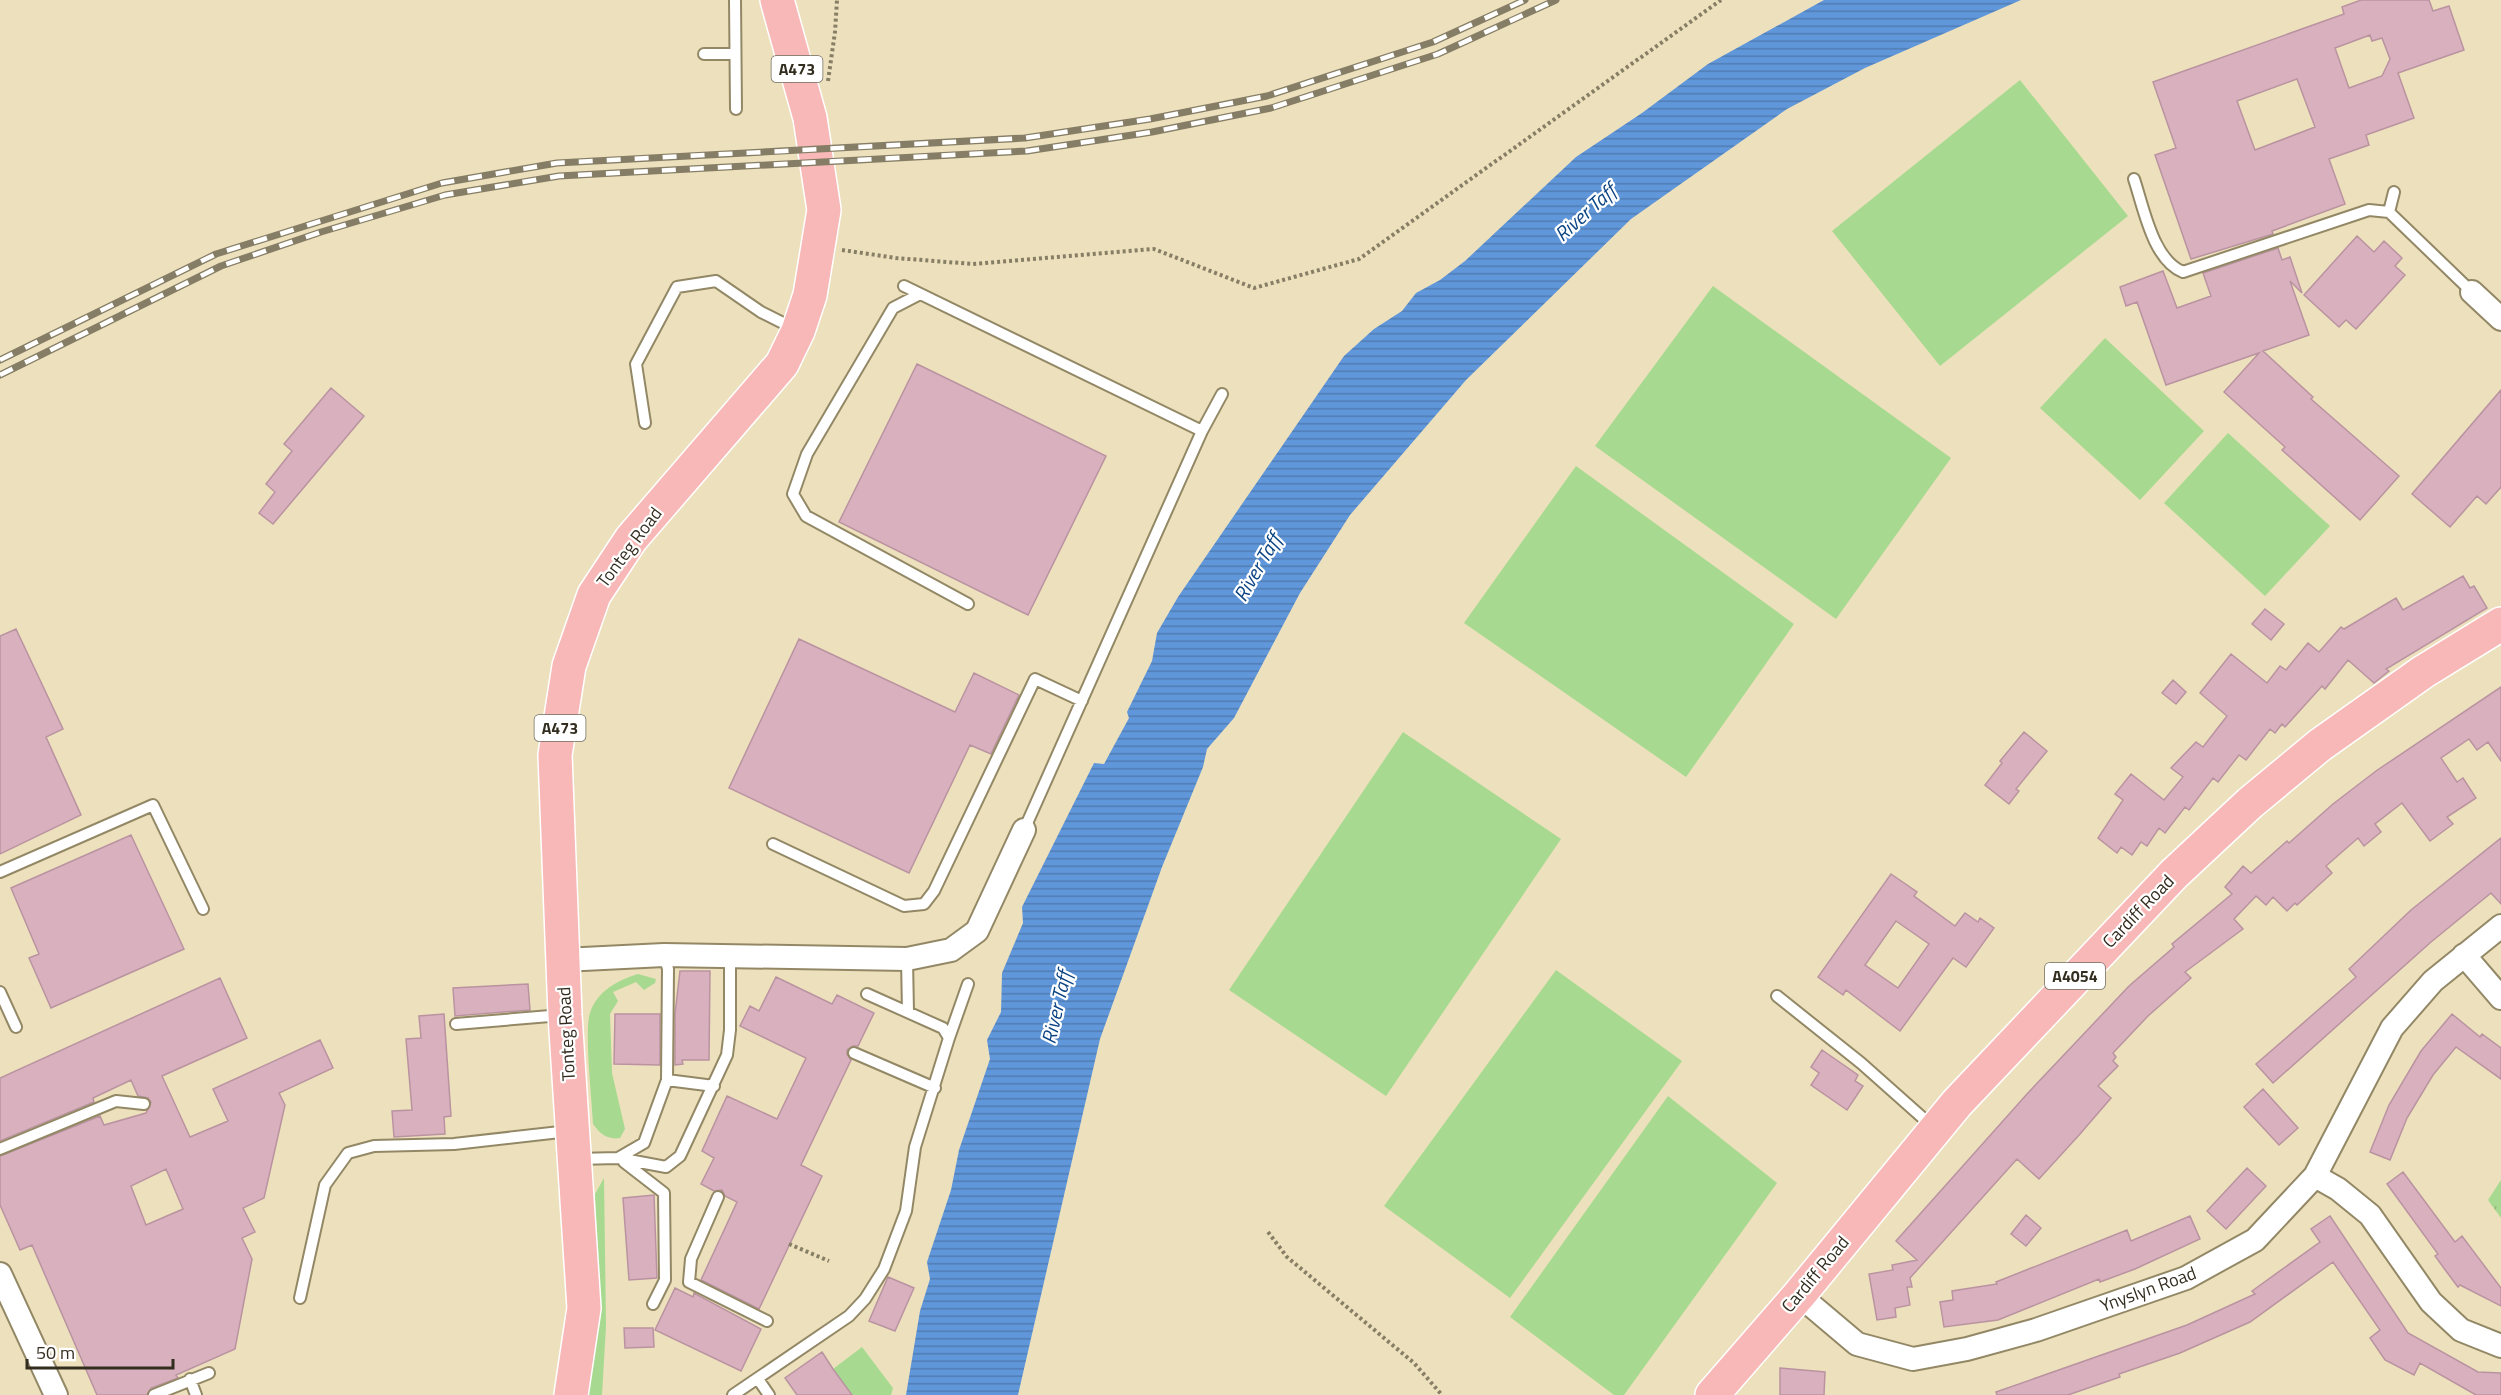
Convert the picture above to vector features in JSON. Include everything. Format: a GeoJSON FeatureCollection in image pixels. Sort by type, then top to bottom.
{"type":"FeatureCollection","features":[{"type":"Feature","properties":{"kind":"main road","name":"Tonteg Road"},"geometry":{"type":"LineString","coordinates":[[571,1395],[584,1308],[565,1015],[555,755],[569,666],[594,595],[631,538],[782,364],[798,331],[810,295],[824,210],[810,118],[777,0]]}},
{"type":"Feature","properties":{"kind":"main road","name":"Cardiff Road"},"geometry":{"type":"LineString","coordinates":[[1712,1395],[1799,1295],[1936,1129],[2072,979],[2174,874],[2250,803],[2320,745],[2423,672],[2501,624]]}},
{"type":"Feature","properties":{"kind":"street"},"geometry":{"type":"LineString","coordinates":[[2472,292],[2501,320]]}},
{"type":"Feature","properties":{"kind":"street"},"geometry":{"type":"LineString","coordinates":[[563,960],[664,954],[907,959],[951,950],[977,931],[1024,830]]}},
{"type":"Feature","properties":{"kind":"street","name":"Ynyslyn Road"},"geometry":{"type":"LineString","coordinates":[[1799,1295],[1857,1344],[1913,1359],[1967,1349],[2036,1330],[2186,1278],[2255,1240],[2315,1176],[2392,1028],[2433,981],[2501,926]]}},
{"type":"Feature","properties":{"kind":"street"},"geometry":{"type":"LineString","coordinates":[[2464,955],[2501,998]]}},
{"type":"Feature","properties":{"kind":"street"},"geometry":{"type":"LineString","coordinates":[[2315,1176],[2338,1189],[2370,1215],[2438,1309],[2461,1330],[2501,1346]]}},
{"type":"Feature","properties":{"kind":"street"},"geometry":{"type":"LineString","coordinates":[[0,1274],[56,1395]]}},
{"type":"Feature","properties":{"kind":"lane"},"geometry":{"type":"LineString","coordinates":[[735,0],[736,109]]}},
{"type":"Feature","properties":{"kind":"lane"},"geometry":{"type":"LineString","coordinates":[[704,54],[735,54]]}},
{"type":"Feature","properties":{"kind":"lane"},"geometry":{"type":"LineString","coordinates":[[2134,179],[2161,256],[2171,267],[2183,272],[2369,210],[2389,212],[2472,292]]}},
{"type":"Feature","properties":{"kind":"lane"},"geometry":{"type":"LineString","coordinates":[[2389,212],[2394,192]]}},
{"type":"Feature","properties":{"kind":"lane"},"geometry":{"type":"LineString","coordinates":[[645,423],[636,364],[677,287],[716,281],[761,312],[798,331]]}},
{"type":"Feature","properties":{"kind":"lane"},"geometry":{"type":"LineString","coordinates":[[904,286],[1202,432]]}},
{"type":"Feature","properties":{"kind":"lane"},"geometry":{"type":"LineString","coordinates":[[920,294],[893,308],[807,454],[793,494],[806,516],[968,604]]}},
{"type":"Feature","properties":{"kind":"lane"},"geometry":{"type":"LineString","coordinates":[[1024,830],[1202,432],[1222,394]]}},
{"type":"Feature","properties":{"kind":"lane"},"geometry":{"type":"LineString","coordinates":[[773,844],[904,906],[924,904],[934,891],[1035,679],[1082,701]]}},
{"type":"Feature","properties":{"kind":"lane"},"geometry":{"type":"LineString","coordinates":[[0,872],[153,805],[203,909]]}},
{"type":"Feature","properties":{"kind":"lane"},"geometry":{"type":"LineString","coordinates":[[618,1158],[644,1143],[667,1080],[668,969],[664,954]]}},
{"type":"Feature","properties":{"kind":"lane"},"geometry":{"type":"LineString","coordinates":[[300,1298],[325,1185],[348,1153],[374,1146],[572,1145],[618,1158],[666,1167],[680,1156],[727,1055],[730,1030],[730,956]]}},
{"type":"Feature","properties":{"kind":"lane"},"geometry":{"type":"LineString","coordinates":[[907,959],[908,1012]]}},
{"type":"Feature","properties":{"kind":"lane"},"geometry":{"type":"LineString","coordinates":[[733,1395],[849,1316],[865,1299],[884,1269],[906,1211],[915,1147],[968,984]]}},
{"type":"Feature","properties":{"kind":"lane"},"geometry":{"type":"LineString","coordinates":[[0,992],[16,1027]]}},
{"type":"Feature","properties":{"kind":"lane"},"geometry":{"type":"LineString","coordinates":[[867,994],[943,1028],[949,1038]]}},
{"type":"Feature","properties":{"kind":"lane"},"geometry":{"type":"LineString","coordinates":[[1777,996],[1861,1063],[1936,1129]]}},
{"type":"Feature","properties":{"kind":"lane"},"geometry":{"type":"LineString","coordinates":[[456,1024],[565,1015]]}},
{"type":"Feature","properties":{"kind":"lane"},"geometry":{"type":"LineString","coordinates":[[854,1053],[935,1088]]}},
{"type":"Feature","properties":{"kind":"lane"},"geometry":{"type":"LineString","coordinates":[[667,1080],[714,1086]]}},
{"type":"Feature","properties":{"kind":"lane"},"geometry":{"type":"LineString","coordinates":[[0,1149],[116,1101],[144,1104]]}},
{"type":"Feature","properties":{"kind":"lane"},"geometry":{"type":"LineString","coordinates":[[618,1158],[643,1174],[664,1193],[665,1280],[653,1304]]}},
{"type":"Feature","properties":{"kind":"lane"},"geometry":{"type":"LineString","coordinates":[[718,1197],[690,1259],[689,1282],[767,1321]]}},
{"type":"Feature","properties":{"kind":"lane"},"geometry":{"type":"LineString","coordinates":[[154,1395],[209,1373]]}},
{"type":"Feature","properties":{"kind":"lane"},"geometry":{"type":"LineString","coordinates":[[190,1379],[196,1395]]}},
{"type":"Feature","properties":{"kind":"lane"},"geometry":{"type":"LineString","coordinates":[[758,1379],[769,1395]]}},
{"type":"Feature","properties":{"kind":"path"},"geometry":{"type":"LineString","coordinates":[[827,86],[836,32],[837,0]]}},
{"type":"Feature","properties":{"kind":"path"},"geometry":{"type":"LineString","coordinates":[[838,250],[896,258],[973,264],[1154,249],[1254,288],[1359,259],[1720,0]]}},
{"type":"Feature","properties":{"kind":"path"},"geometry":{"type":"LineString","coordinates":[[1268,1232],[1287,1257],[1414,1363],[1442,1395]]}},
{"type":"Feature","properties":{"kind":"path"},"geometry":{"type":"LineString","coordinates":[[789,1244],[829,1260]]}},
{"type":"Feature","properties":{"kind":"green space"},"geometry":{"type":"Polygon","coordinates":[[[2020,80],[2128,216],[1940,366],[1832,231],[2020,80]]]}},
{"type":"Feature","properties":{"kind":"green space"},"geometry":{"type":"Polygon","coordinates":[[[1713,286],[1951,458],[1836,619],[1595,446],[1713,286]]]}},
{"type":"Feature","properties":{"kind":"green space"},"geometry":{"type":"Polygon","coordinates":[[[2105,338],[2204,431],[2140,500],[2040,408],[2105,338]]]}},
{"type":"Feature","properties":{"kind":"green space"},"geometry":{"type":"Polygon","coordinates":[[[2228,433],[2330,526],[2265,596],[2164,503],[2228,433]]]}},
{"type":"Feature","properties":{"kind":"green space"},"geometry":{"type":"Polygon","coordinates":[[[1576,466],[1794,624],[1686,777],[1464,623],[1576,466]]]}},
{"type":"Feature","properties":{"kind":"green space"},"geometry":{"type":"Polygon","coordinates":[[[1403,732],[1561,839],[1386,1096],[1229,990],[1403,732]]]}},
{"type":"Feature","properties":{"kind":"green space"},"geometry":{"type":"Polygon","coordinates":[[[1556,970],[1682,1061],[1510,1298],[1384,1206],[1556,970]]]}},
{"type":"Feature","properties":{"kind":"green space"},"geometry":{"type":"Polygon","coordinates":[[[638,974],[656,979],[655,983],[644,990],[636,982],[613,992],[618,1001],[610,1014],[612,1073],[625,1129],[620,1138],[612,1138],[601,1133],[593,1124],[588,1022],[593,1005],[603,993],[616,983],[638,974]]]}},
{"type":"Feature","properties":{"kind":"green space"},"geometry":{"type":"Polygon","coordinates":[[[1668,1096],[1777,1183],[1624,1395],[1614,1395],[1510,1317],[1668,1096]]]}},
{"type":"Feature","properties":{"kind":"green space"},"geometry":{"type":"Polygon","coordinates":[[[604,1178],[606,1326],[602,1395],[587,1395],[600,1306],[595,1194],[604,1178]]]}},
{"type":"Feature","properties":{"kind":"green space"},"geometry":{"type":"Polygon","coordinates":[[[2501,1180],[2501,1218],[2488,1200],[2501,1180]]]}},
{"type":"Feature","properties":{"kind":"green space"},"geometry":{"type":"Polygon","coordinates":[[[862,1347],[893,1388],[891,1395],[852,1395],[833,1369],[862,1347]]]}},
{"type":"Feature","properties":{"kind":"water","name":"River Taff"},"geometry":{"type":"Polygon","coordinates":[[[1824,0],[2021,0],[1865,68],[1787,109],[1631,219],[1466,380],[1350,515],[1300,593],[1234,718],[1207,749],[1203,767],[1162,867],[1100,1039],[1018,1395],[906,1395],[920,1311],[930,1279],[927,1262],[951,1190],[959,1150],[990,1059],[987,1040],[1001,1012],[1002,973],[1023,923],[1022,907],[1094,763],[1104,764],[1129,718],[1127,712],[1152,661],[1157,633],[1178,597],[1344,356],[1374,329],[1402,311],[1416,293],[1440,280],[1465,261],[1576,157],[1642,113],[1708,64],[1824,0]]]}},
{"type":"Feature","properties":{"kind":"building"},"geometry":{"type":"Polygon","coordinates":[[[2361,0],[2429,0],[2433,11],[2449,6],[2464,50],[2398,73],[2414,118],[2366,135],[2369,145],[2329,159],[2345,204],[2272,231],[2273,234],[2191,259],[2155,155],[2176,148],[2153,82],[2344,14],[2342,7],[2361,0]],[[2370,35],[2335,48],[2349,88],[2382,76],[2390,59],[2382,38],[2372,41],[2370,35]],[[2297,79],[2237,101],[2255,150],[2315,127],[2297,79]]]}},
{"type":"Feature","properties":{"kind":"building"},"geometry":{"type":"Polygon","coordinates":[[[2357,236],[2374,252],[2384,241],[2402,258],[2395,266],[2405,275],[2356,329],[2346,320],[2339,327],[2304,295],[2357,236]]]}},
{"type":"Feature","properties":{"kind":"building"},"geometry":{"type":"Polygon","coordinates":[[[2278,248],[2282,260],[2290,257],[2302,293],[2290,281],[2309,335],[2263,351],[2313,397],[2311,399],[2399,476],[2360,520],[2282,450],[2285,447],[2224,392],[2259,353],[2166,385],[2137,302],[2126,306],[2120,287],[2163,271],[2177,308],[2211,296],[2203,273],[2278,248]]]}},
{"type":"Feature","properties":{"kind":"building"},"geometry":{"type":"Polygon","coordinates":[[[917,364],[1106,456],[1028,615],[839,522],[917,364]]]}},
{"type":"Feature","properties":{"kind":"building"},"geometry":{"type":"Polygon","coordinates":[[[331,388],[364,416],[273,524],[259,513],[275,492],[266,484],[292,451],[284,444],[331,388]]]}},
{"type":"Feature","properties":{"kind":"building"},"geometry":{"type":"Polygon","coordinates":[[[2501,390],[2501,487],[2486,504],[2477,496],[2450,527],[2412,494],[2501,390]]]}},
{"type":"Feature","properties":{"kind":"building"},"geometry":{"type":"Polygon","coordinates":[[[2463,576],[2470,588],[2474,586],[2487,608],[2386,669],[2389,671],[2374,683],[2348,660],[2325,689],[2322,686],[2285,727],[2282,724],[2275,733],[2270,729],[2246,760],[2239,755],[2218,782],[2213,778],[2189,810],[2185,807],[2165,833],[2159,828],[2147,846],[2141,842],[2132,855],[2121,847],[2117,853],[2098,838],[2123,800],[2115,794],[2131,774],[2164,800],[2183,777],[2171,768],[2196,742],[2203,747],[2227,716],[2200,693],[2231,654],[2267,683],[2280,666],[2286,670],[2308,643],[2319,652],[2341,627],[2344,629],[2396,598],[2403,610],[2463,576]]]}},
{"type":"Feature","properties":{"kind":"building"},"geometry":{"type":"Polygon","coordinates":[[[2265,609],[2284,624],[2271,640],[2252,624],[2265,609]]]}},
{"type":"Feature","properties":{"kind":"building"},"geometry":{"type":"Polygon","coordinates":[[[16,629],[63,729],[46,737],[81,815],[0,854],[0,636],[16,629]]]}},
{"type":"Feature","properties":{"kind":"building"},"geometry":{"type":"Polygon","coordinates":[[[799,639],[955,712],[974,673],[1019,695],[991,754],[970,745],[909,873],[729,788],[799,639]]]}},
{"type":"Feature","properties":{"kind":"building"},"geometry":{"type":"Polygon","coordinates":[[[2173,680],[2186,692],[2176,704],[2162,693],[2173,680]]]}},
{"type":"Feature","properties":{"kind":"building"},"geometry":{"type":"Polygon","coordinates":[[[2501,687],[2501,761],[2488,742],[2477,750],[2469,739],[2441,758],[2457,782],[2463,778],[2476,798],[2447,817],[2453,824],[2430,841],[2402,803],[2375,824],[2381,832],[2364,846],[2358,838],[2326,866],[2332,873],[2297,905],[2295,903],[2287,911],[2273,897],[2266,905],[2256,896],[2234,919],[2243,929],[2185,972],[2191,978],[2148,1016],[2113,1053],[2116,1057],[2113,1061],[2118,1066],[2098,1086],[2111,1098],[2080,1134],[2039,1179],[2017,1159],[1910,1278],[1912,1287],[1907,1287],[1910,1305],[1895,1308],[1896,1317],[1877,1320],[1869,1274],[1893,1270],[1892,1265],[1917,1260],[1896,1241],[2027,1094],[2129,986],[2174,947],[2172,944],[2232,894],[2225,887],[2243,866],[2251,873],[2287,841],[2289,843],[2333,804],[2376,771],[2501,687]]]}},
{"type":"Feature","properties":{"kind":"building"},"geometry":{"type":"Polygon","coordinates":[[[2024,732],[2047,751],[2016,789],[2019,791],[2009,804],[1985,785],[2002,763],[2000,761],[2024,732]]]}},
{"type":"Feature","properties":{"kind":"building"},"geometry":{"type":"Polygon","coordinates":[[[131,835],[184,949],[51,1008],[29,958],[39,954],[11,888],[131,835]]]}},
{"type":"Feature","properties":{"kind":"building"},"geometry":{"type":"Polygon","coordinates":[[[2501,838],[2501,904],[2491,893],[2431,942],[2273,1083],[2256,1064],[2356,977],[2349,969],[2411,910],[2501,838]]]}},
{"type":"Feature","properties":{"kind":"building"},"geometry":{"type":"Polygon","coordinates":[[[1891,874],[1917,892],[1914,896],[1955,926],[1965,913],[1978,922],[1980,918],[1994,928],[1966,967],[1953,958],[1900,1031],[1846,990],[1843,995],[1818,977],[1891,874]],[[1896,921],[1865,965],[1898,988],[1929,944],[1896,921]]]}},
{"type":"Feature","properties":{"kind":"building"},"geometry":{"type":"Polygon","coordinates":[[[680,971],[710,971],[709,1060],[682,1060],[683,1064],[675,1065],[675,1014],[680,971]]]}},
{"type":"Feature","properties":{"kind":"building"},"geometry":{"type":"Polygon","coordinates":[[[776,977],[832,1004],[837,995],[874,1013],[858,1046],[847,1050],[851,1060],[801,1165],[822,1176],[759,1309],[701,1280],[737,1202],[725,1196],[722,1190],[714,1191],[701,1184],[714,1158],[702,1151],[727,1096],[777,1119],[806,1058],[740,1026],[750,1006],[759,1011],[776,977]]]}},
{"type":"Feature","properties":{"kind":"building"},"geometry":{"type":"Polygon","coordinates":[[[220,978],[247,1038],[162,1076],[190,1137],[228,1121],[213,1089],[320,1040],[333,1068],[279,1093],[285,1105],[264,1198],[243,1208],[255,1232],[242,1238],[252,1259],[235,1349],[176,1375],[178,1378],[151,1388],[147,1395],[97,1395],[32,1245],[20,1250],[0,1205],[0,1156],[100,1116],[104,1125],[146,1113],[151,1102],[148,1098],[138,1096],[131,1080],[93,1098],[94,1102],[0,1141],[0,1078],[220,978]],[[166,1169],[131,1186],[146,1225],[183,1209],[166,1169]]]}},
{"type":"Feature","properties":{"kind":"building"},"geometry":{"type":"Polygon","coordinates":[[[528,984],[530,1010],[455,1016],[453,988],[528,984]]]}},
{"type":"Feature","properties":{"kind":"building"},"geometry":{"type":"Polygon","coordinates":[[[444,1014],[451,1116],[444,1117],[445,1134],[394,1137],[392,1111],[412,1110],[406,1039],[421,1038],[419,1016],[444,1014]]]}},
{"type":"Feature","properties":{"kind":"building"},"geometry":{"type":"Polygon","coordinates":[[[615,1014],[660,1014],[660,1065],[614,1064],[615,1014]]]}},
{"type":"Feature","properties":{"kind":"building"},"geometry":{"type":"Polygon","coordinates":[[[2452,1014],[2480,1037],[2482,1034],[2501,1048],[2501,1079],[2456,1047],[2433,1075],[2407,1118],[2390,1160],[2370,1152],[2389,1105],[2421,1051],[2452,1014]]]}},
{"type":"Feature","properties":{"kind":"building"},"geometry":{"type":"Polygon","coordinates":[[[1822,1050],[1858,1075],[1855,1081],[1863,1086],[1847,1110],[1811,1085],[1819,1073],[1811,1067],[1822,1050]]]}},
{"type":"Feature","properties":{"kind":"building"},"geometry":{"type":"Polygon","coordinates":[[[2263,1089],[2298,1128],[2279,1145],[2244,1107],[2263,1089]]]}},
{"type":"Feature","properties":{"kind":"building"},"geometry":{"type":"Polygon","coordinates":[[[2247,1168],[2266,1186],[2226,1229],[2207,1211],[2247,1168]]]}},
{"type":"Feature","properties":{"kind":"building"},"geometry":{"type":"Polygon","coordinates":[[[2403,1172],[2455,1242],[2462,1236],[2501,1288],[2501,1306],[2460,1285],[2458,1287],[2435,1256],[2438,1254],[2387,1184],[2403,1172]]]}},
{"type":"Feature","properties":{"kind":"building"},"geometry":{"type":"Polygon","coordinates":[[[654,1195],[657,1278],[629,1280],[623,1198],[654,1195]]]}},
{"type":"Feature","properties":{"kind":"building"},"geometry":{"type":"Polygon","coordinates":[[[2026,1215],[2041,1228],[2026,1246],[2011,1234],[2026,1215]]]}},
{"type":"Feature","properties":{"kind":"building"},"geometry":{"type":"Polygon","coordinates":[[[2190,1216],[2200,1239],[2135,1269],[2100,1282],[2099,1279],[1998,1320],[1944,1327],[1940,1302],[1953,1300],[1952,1291],[1997,1284],[1996,1282],[2127,1230],[2131,1241],[2190,1216]]]}},
{"type":"Feature","properties":{"kind":"building"},"geometry":{"type":"Polygon","coordinates":[[[2330,1216],[2408,1333],[2478,1372],[2501,1373],[2501,1395],[2476,1395],[2420,1363],[2414,1375],[2385,1360],[2370,1338],[2380,1330],[2333,1262],[2250,1322],[2180,1353],[2119,1374],[2120,1377],[2068,1395],[1997,1395],[1996,1392],[2187,1325],[2255,1294],[2252,1291],[2320,1242],[2311,1229],[2330,1216]]]}},
{"type":"Feature","properties":{"kind":"building"},"geometry":{"type":"Polygon","coordinates":[[[888,1277],[914,1288],[895,1331],[869,1321],[888,1277]]]}},
{"type":"Feature","properties":{"kind":"building"},"geometry":{"type":"Polygon","coordinates":[[[675,1288],[693,1297],[694,1293],[761,1329],[741,1371],[655,1330],[675,1288]]]}},
{"type":"Feature","properties":{"kind":"building"},"geometry":{"type":"Polygon","coordinates":[[[624,1328],[653,1328],[654,1347],[625,1348],[624,1328]]]}},
{"type":"Feature","properties":{"kind":"building"},"geometry":{"type":"Polygon","coordinates":[[[822,1352],[852,1395],[797,1395],[785,1378],[822,1352]]]}},
{"type":"Feature","properties":{"kind":"building"},"geometry":{"type":"Polygon","coordinates":[[[1780,1368],[1825,1372],[1824,1395],[1780,1395],[1780,1368]]]}},
{"type":"Feature","properties":{"kind":"railway"},"geometry":{"type":"LineString","coordinates":[[0,360],[216,254],[442,183],[557,163],[1025,138],[1150,119],[1267,96],[1433,42],[1525,0]]}},
{"type":"Feature","properties":{"kind":"railway"},"geometry":{"type":"LineString","coordinates":[[0,375],[221,266],[321,232],[445,195],[559,176],[1027,151],[1152,132],[1271,108],[1438,54],[1556,0]]}}]}
